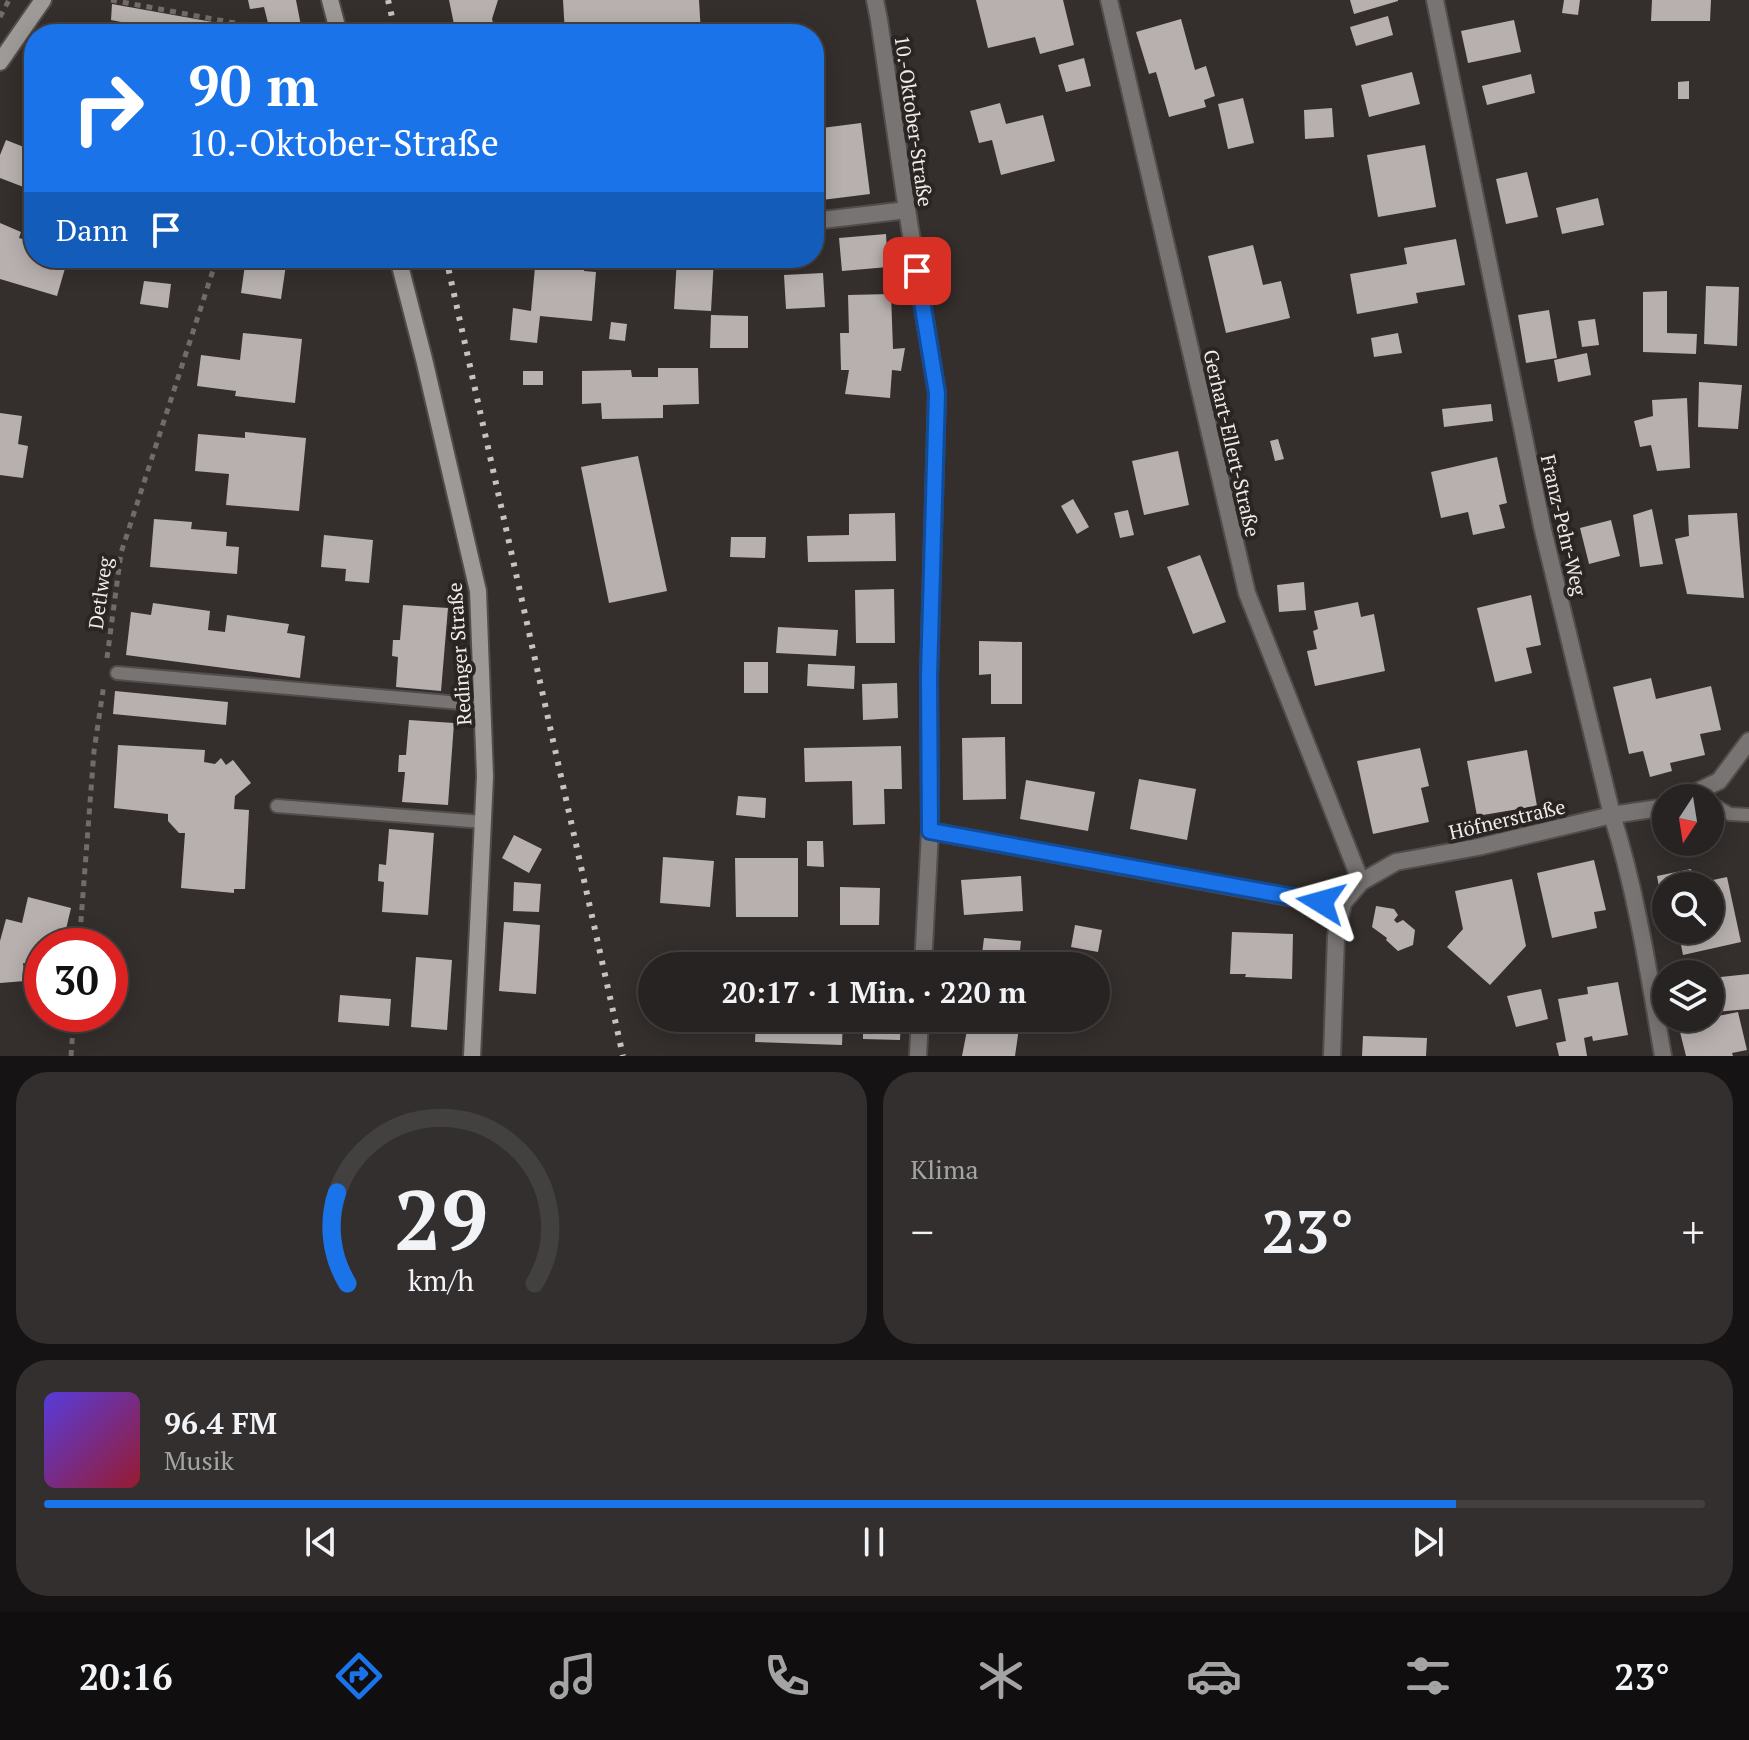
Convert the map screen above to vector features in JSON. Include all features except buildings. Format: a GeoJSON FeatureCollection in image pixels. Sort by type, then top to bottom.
{"type":"FeatureCollection","features":[{"type":"Feature","properties":{"kind":"main road"},"geometry":{"type":"LineString","coordinates":[[26,24],[43,0]]}},
{"type":"Feature","properties":{"kind":"main road"},"geometry":{"type":"LineString","coordinates":[[330,0],[336,24]]}},
{"type":"Feature","properties":{"kind":"main road"},"geometry":{"type":"LineString","coordinates":[[0,62],[24,27]]}},
{"type":"Feature","properties":{"kind":"main road","name":"Redinger Straße"},"geometry":{"type":"LineString","coordinates":[[401,268],[478,591],[485,776],[472,1056]]}},
{"type":"Feature","properties":{"kind":"street","name":"10.-Oktober-Straße"},"geometry":{"type":"LineString","coordinates":[[875,0],[937,393],[929,676],[930,831],[924,952]]}},
{"type":"Feature","properties":{"kind":"street","name":"Gerhart-Ellert-Straße"},"geometry":{"type":"LineString","coordinates":[[1109,0],[1247,593],[1361,882]]}},
{"type":"Feature","properties":{"kind":"street","name":"Franz-Pehr-Weg"},"geometry":{"type":"LineString","coordinates":[[1435,0],[1542,526],[1612,815],[1624,852],[1663,1056]]}},
{"type":"Feature","properties":{"kind":"street"},"geometry":{"type":"LineString","coordinates":[[824,220],[907,210]]}},
{"type":"Feature","properties":{"kind":"street"},"geometry":{"type":"LineString","coordinates":[[1714,784],[1749,741]]}},
{"type":"Feature","properties":{"kind":"street","name":"Höfnerstraße"},"geometry":{"type":"LineString","coordinates":[[1343,903],[1361,882],[1396,862],[1652,809]]}},
{"type":"Feature","properties":{"kind":"street"},"geometry":{"type":"LineString","coordinates":[[930,831],[1305,900],[1343,903],[1336,936],[1332,1056]]}},
{"type":"Feature","properties":{"kind":"street"},"geometry":{"type":"LineString","coordinates":[[918,1056],[919,1032]]}},
{"type":"Feature","properties":{"kind":"lane"},"geometry":{"type":"LineString","coordinates":[[117,673],[483,705]]}},
{"type":"Feature","properties":{"kind":"lane"},"geometry":{"type":"LineString","coordinates":[[277,806],[483,822]]}},
{"type":"Feature","properties":{"kind":"lane"},"geometry":{"type":"LineString","coordinates":[[1724,811],[1749,815]]}},
{"type":"Feature","properties":{"kind":"path"},"geometry":{"type":"LineString","coordinates":[[0,17],[9,0]]}},
{"type":"Feature","properties":{"kind":"path"},"geometry":{"type":"LineString","coordinates":[[111,0],[240,24]]}},
{"type":"Feature","properties":{"kind":"path","name":"Detlweg"},"geometry":{"type":"LineString","coordinates":[[80,928],[94,751],[121,553],[214,268]]}},
{"type":"Feature","properties":{"kind":"path"},"geometry":{"type":"LineString","coordinates":[[71,1056],[73,1032]]}},
{"type":"Feature","properties":{"kind":"railway"},"geometry":{"type":"LineString","coordinates":[[388,0],[394,24]]}},
{"type":"Feature","properties":{"kind":"railway"},"geometry":{"type":"LineString","coordinates":[[448,268],[623,1056]]}},
{"type":"Feature","properties":{"kind":"route"},"geometry":{"type":"LineString","coordinates":[[917,271],[937,393],[929,676],[930,831],[1321,902]]}}]}
